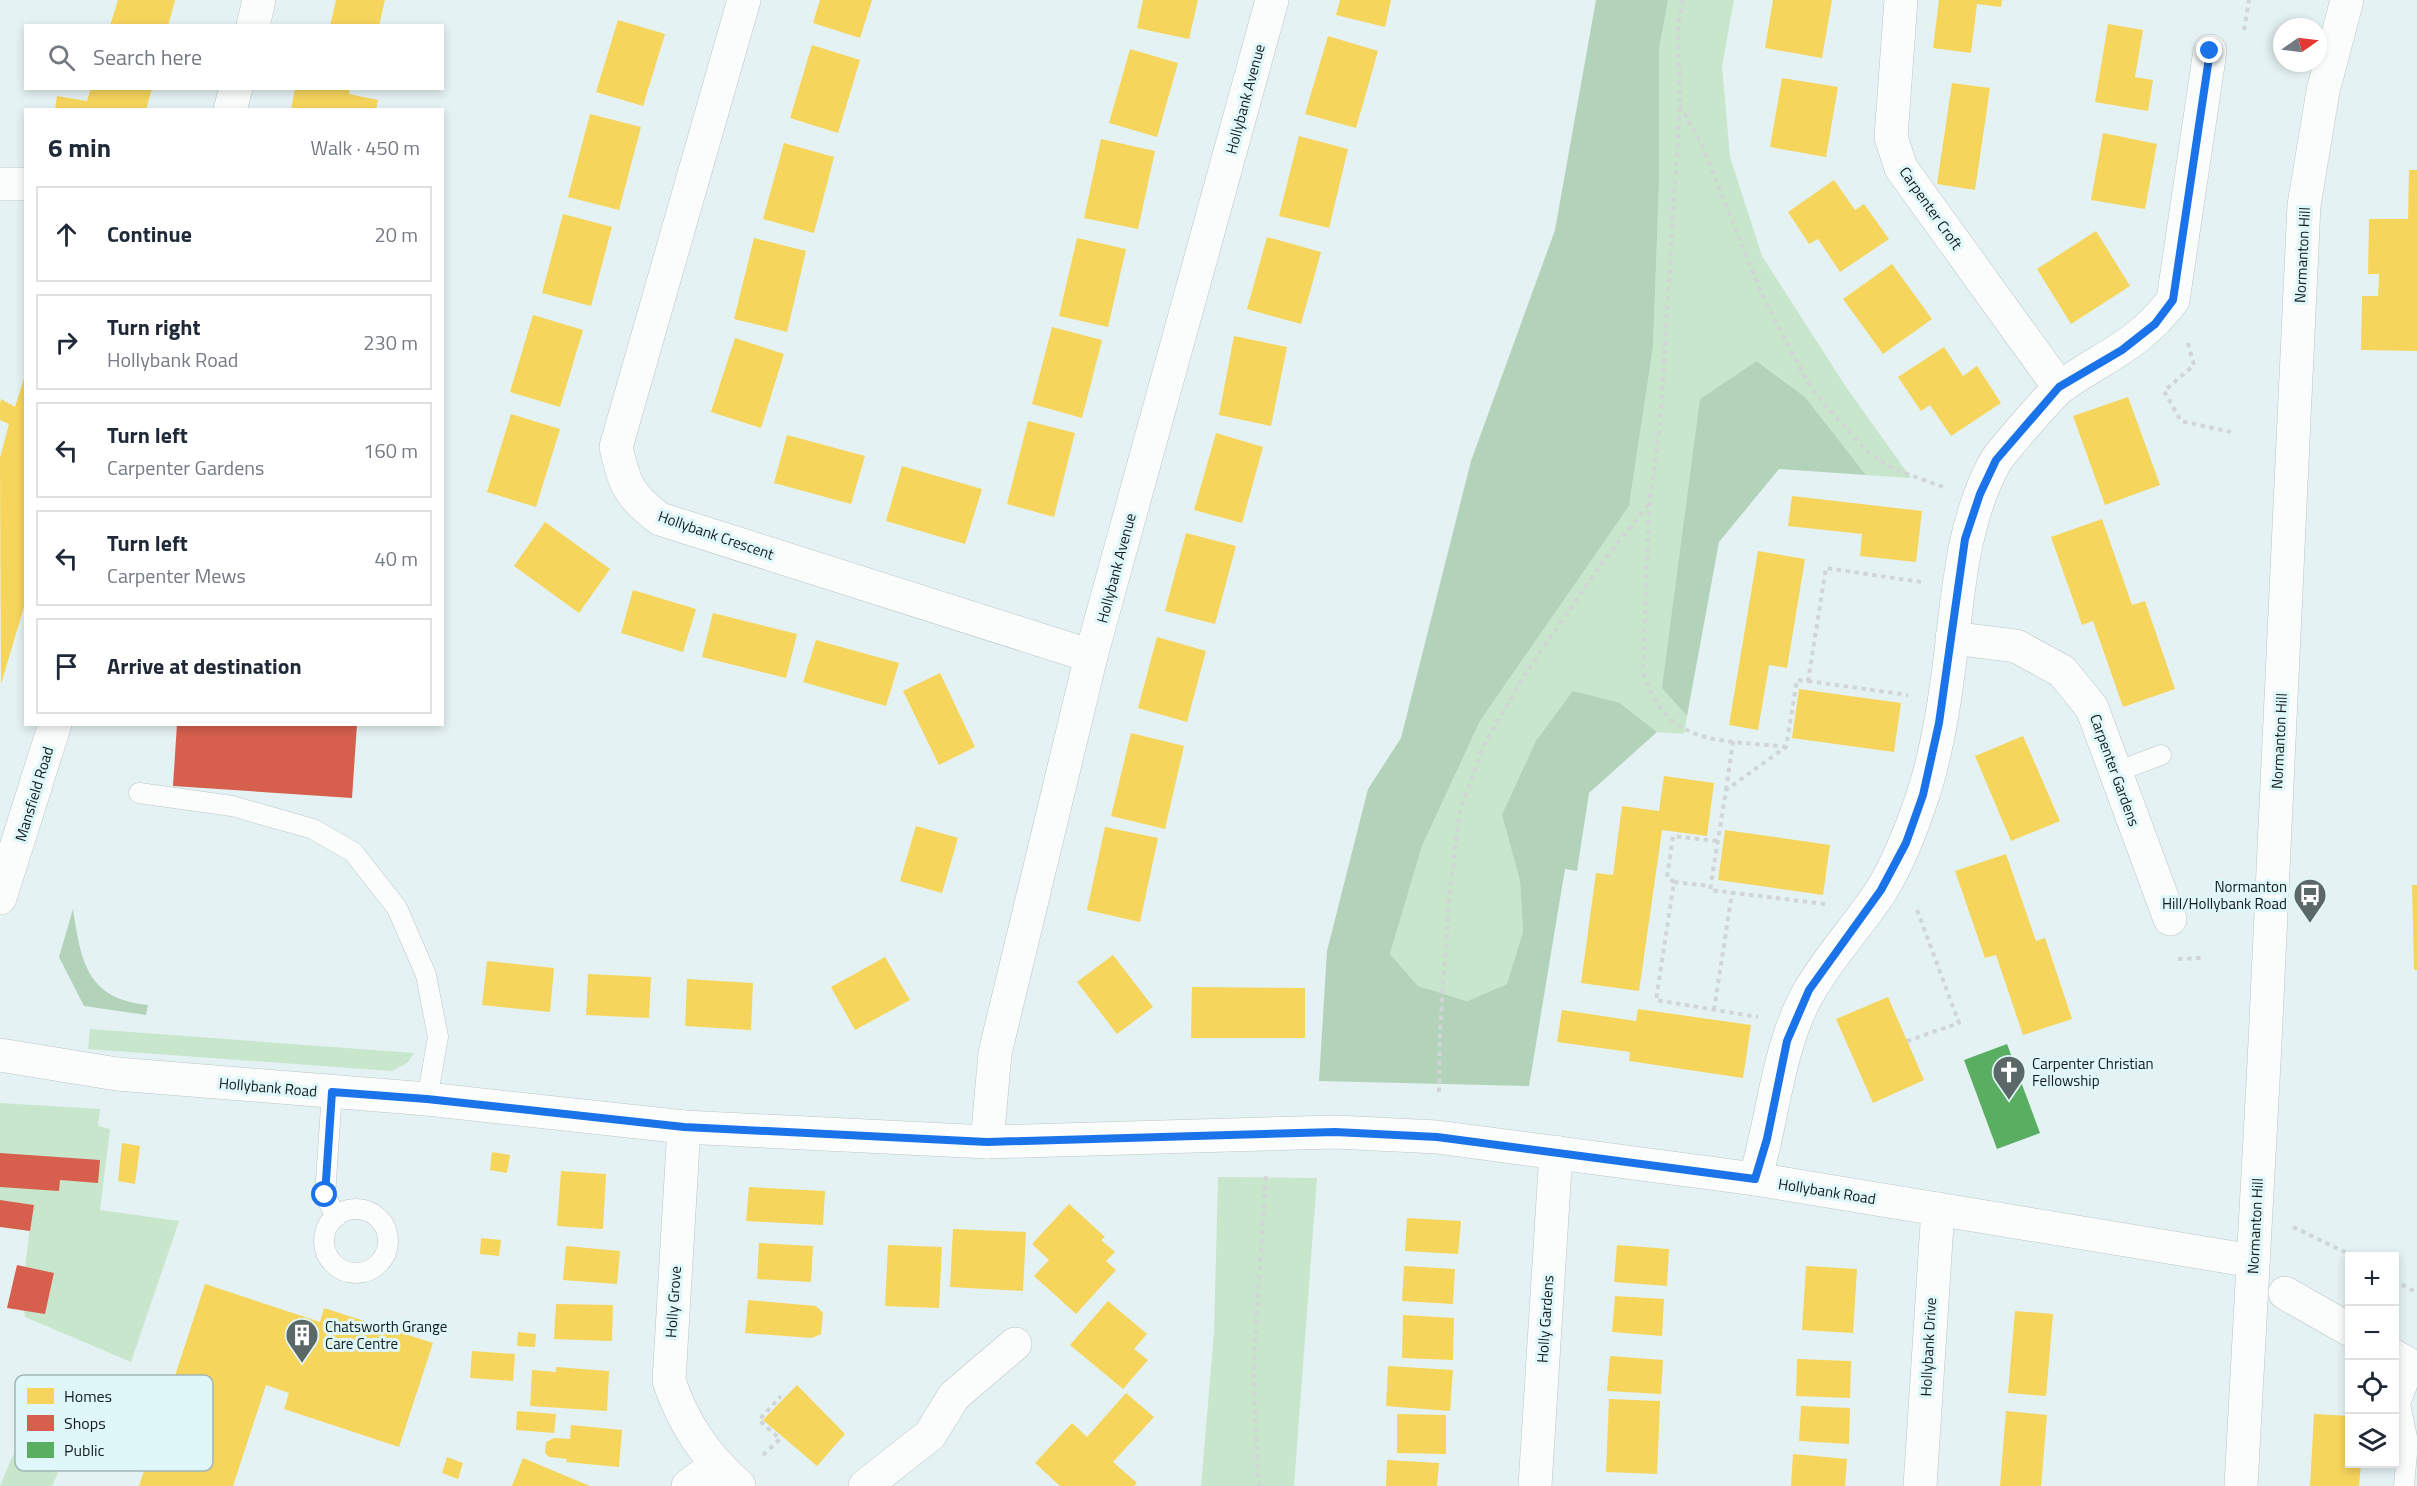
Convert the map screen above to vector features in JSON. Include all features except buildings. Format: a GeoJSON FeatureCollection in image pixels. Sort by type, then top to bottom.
{"type":"FeatureCollection","features":[{"type":"Feature","properties":{"kind":"street"},"geometry":{"type":"LineString","coordinates":[[253,24],[259,0]]}},
{"type":"Feature","properties":{"kind":"street","name":"Hollybank Crescent"},"geometry":{"type":"LineString","coordinates":[[744,0],[616,447],[623,479],[641,504],[660,519],[1091,656]]}},
{"type":"Feature","properties":{"kind":"street","name":"Hollybank Avenue"},"geometry":{"type":"LineString","coordinates":[[987,1142],[995,1053],[1091,656],[1272,0]]}},
{"type":"Feature","properties":{"kind":"street","name":"Carpenter Croft"},"geometry":{"type":"LineString","coordinates":[[1901,0],[1891,137],[1901,168],[2059,387]]}},
{"type":"Feature","properties":{"kind":"street","name":"Normanton Hill"},"geometry":{"type":"LineString","coordinates":[[2241,1486],[2304,205],[2323,91],[2347,0]]}},
{"type":"Feature","properties":{"kind":"street"},"geometry":{"type":"LineString","coordinates":[[1755,1179],[1767,1139],[1787,1041],[1809,990],[1881,890],[1909,833],[1928,774],[1952,638],[1965,539],[1980,494],[1996,460],[2059,387],[2122,350],[2155,324],[2173,300],[2210,51]]}},
{"type":"Feature","properties":{"kind":"street"},"geometry":{"type":"LineString","coordinates":[[231,108],[235,90]]}},
{"type":"Feature","properties":{"kind":"street"},"geometry":{"type":"LineString","coordinates":[[0,184],[24,184]]}},
{"type":"Feature","properties":{"kind":"street","name":"Carpenter Gardens"},"geometry":{"type":"LineString","coordinates":[[1952,638],[2016,646],[2062,671],[2092,708],[2169,919]]}},
{"type":"Feature","properties":{"kind":"street","name":"Mansfield Road"},"geometry":{"type":"LineString","coordinates":[[0,898],[55,726]]}},
{"type":"Feature","properties":{"kind":"street","name":"Hollybank Road"},"geometry":{"type":"LineString","coordinates":[[0,1055],[117,1074],[427,1099],[684,1127],[987,1142],[1335,1132],[1437,1137],[1755,1179],[2253,1261]]}},
{"type":"Feature","properties":{"kind":"street","name":"Holly Grove"},"geometry":{"type":"LineString","coordinates":[[684,1127],[669,1381],[681,1416],[737,1471]]}},
{"type":"Feature","properties":{"kind":"street","name":"Holly Gardens"},"geometry":{"type":"LineString","coordinates":[[1535,1486],[1556,1152]]}},
{"type":"Feature","properties":{"kind":"street","name":"Hollybank Drive"},"geometry":{"type":"LineString","coordinates":[[1920,1486],[1938,1209]]}},
{"type":"Feature","properties":{"kind":"street"},"geometry":{"type":"LineString","coordinates":[[2285,1293],[2345,1328]]}},
{"type":"Feature","properties":{"kind":"street"},"geometry":{"type":"LineString","coordinates":[[865,1486],[930,1435],[954,1396],[1015,1344]]}},
{"type":"Feature","properties":{"kind":"street"},"geometry":{"type":"LineString","coordinates":[[688,1486],[737,1471]]}},
{"type":"Feature","properties":{"kind":"lane"},"geometry":{"type":"LineString","coordinates":[[2116,772],[2161,755]]}},
{"type":"Feature","properties":{"kind":"lane"},"geometry":{"type":"LineString","coordinates":[[139,793],[232,806],[313,829],[353,852],[397,908],[426,975],[438,1037],[427,1099]]}},
{"type":"Feature","properties":{"kind":"lane"},"geometry":{"type":"LineString","coordinates":[[332,1092],[325,1195],[336,1217]]}},
{"type":"Feature","properties":{"kind":"lane"},"geometry":{"type":"LineString","coordinates":[[2404,1486],[2408,1442],[2400,1404],[2408,1364]]}},
{"type":"Feature","properties":{"kind":"path"},"geometry":{"type":"LineString","coordinates":[[1683,0],[1678,24],[1680,105],[1660,424],[1648,505],[1643,670],[1649,693],[1668,718],[1694,736],[1786,747]]}},
{"type":"Feature","properties":{"kind":"path"},"geometry":{"type":"LineString","coordinates":[[1680,105],[1700,141],[1765,302],[1812,390],[1867,452],[1894,469],[1946,489]]}},
{"type":"Feature","properties":{"kind":"path"},"geometry":{"type":"LineString","coordinates":[[2173,300],[2194,365],[2164,391],[2181,421],[2231,432]]}},
{"type":"Feature","properties":{"kind":"path"},"geometry":{"type":"LineString","coordinates":[[1439,1092],[1440,1030],[1460,810],[1484,745],[1523,677],[1604,560],[1648,505]]}},
{"type":"Feature","properties":{"kind":"path"},"geometry":{"type":"LineString","coordinates":[[1808,681],[1826,568],[1924,583]]}},
{"type":"Feature","properties":{"kind":"path"},"geometry":{"type":"LineString","coordinates":[[1726,790],[1786,747],[1797,680],[1919,697]]}},
{"type":"Feature","properties":{"kind":"path"},"geometry":{"type":"LineString","coordinates":[[1733,741],[1710,890],[1832,904]]}},
{"type":"Feature","properties":{"kind":"path"},"geometry":{"type":"LineString","coordinates":[[1710,886],[1674,882],[1667,877],[1673,836],[1717,841]]}},
{"type":"Feature","properties":{"kind":"path"},"geometry":{"type":"LineString","coordinates":[[1674,882],[1656,1000],[1769,1019]]}},
{"type":"Feature","properties":{"kind":"path"},"geometry":{"type":"LineString","coordinates":[[1714,1010],[1732,893]]}},
{"type":"Feature","properties":{"kind":"path"},"geometry":{"type":"LineString","coordinates":[[1907,1041],[1959,1023],[1915,904]]}},
{"type":"Feature","properties":{"kind":"path"},"geometry":{"type":"LineString","coordinates":[[1259,1486],[1253,1375],[1266,1172]]}},
{"type":"Feature","properties":{"kind":"path"},"geometry":{"type":"LineString","coordinates":[[2284,1222],[2345,1253]]}},
{"type":"Feature","properties":{"kind":"path"},"geometry":{"type":"LineString","coordinates":[[2399,1283],[2417,1293]]}},
{"type":"Feature","properties":{"kind":"path"},"geometry":{"type":"LineString","coordinates":[[737,1471],[780,1440],[759,1420],[781,1396]]}},
{"type":"Feature","properties":{"kind":"green space"},"geometry":{"type":"Polygon","coordinates":[[[1596,0],[1668,0],[1659,49],[1659,186],[1653,347],[1629,506],[1480,721],[1422,846],[1390,954],[1418,986],[1467,1001],[1507,984],[1523,931],[1520,881],[1502,815],[1536,741],[1573,691],[1620,703],[1657,732],[1589,793],[1577,871],[1565,869],[1529,1086],[1319,1081],[1327,951],[1368,789],[1401,738],[1471,461],[1555,230],[1596,0]]]}},
{"type":"Feature","properties":{"kind":"green space"},"geometry":{"type":"Polygon","coordinates":[[[1668,0],[1734,0],[1722,66],[1730,157],[1762,256],[1846,387],[1911,478],[1866,475],[1805,397],[1758,361],[1662,687],[1687,716],[1684,734],[1657,732],[1620,703],[1502,815],[1520,881],[1523,931],[1507,984],[1467,1001],[1418,986],[1390,954],[1422,846],[1480,721],[1629,506],[1653,347],[1659,186],[1659,49],[1668,0]]]}},
{"type":"Feature","properties":{"kind":"green space"},"geometry":{"type":"Polygon","coordinates":[[[1757,361],[1805,397],[1866,475],[1779,469],[1719,542],[1687,716],[1662,688],[1700,399],[1757,361]]]}},
{"type":"Feature","properties":{"kind":"green space"},"geometry":{"type":"Polygon","coordinates":[[[73,909],[84,961],[91,975],[112,995],[148,1005],[146,1015],[84,1006],[59,957],[73,909]]]}},
{"type":"Feature","properties":{"kind":"green space"},"geometry":{"type":"Polygon","coordinates":[[[90,1029],[414,1053],[407,1063],[392,1071],[88,1049],[90,1029]]]}},
{"type":"Feature","properties":{"kind":"green space"},"geometry":{"type":"Polygon","coordinates":[[[0,1103],[100,1109],[98,1126],[110,1129],[100,1210],[179,1221],[131,1362],[25,1317],[24,1309],[45,1314],[54,1274],[25,1267],[33,1205],[0,1200],[0,1103]]]}},
{"type":"Feature","properties":{"kind":"green space"},"geometry":{"type":"Polygon","coordinates":[[[1218,1177],[1317,1178],[1294,1486],[1201,1486],[1214,1333],[1218,1177]]]}},
{"type":"Feature","properties":{"kind":"green space"},"geometry":{"type":"Polygon","coordinates":[[[15,1451],[15,1471],[55,1471],[58,1473],[52,1486],[0,1486],[15,1451]]]}},
{"type":"Feature","properties":{"kind":"place","name":"Normanton Hill/Hollybank Road"},"geometry":{"type":"Point","coordinates":[2310,924]}},
{"type":"Feature","properties":{"kind":"place","name":"Carpenter Christian Fellowship"},"geometry":{"type":"Point","coordinates":[2009,1101]}},
{"type":"Feature","properties":{"kind":"place","name":"Chatsworth Grange Care Centre"},"geometry":{"type":"Point","coordinates":[302,1364]}},
{"type":"Feature","properties":{"kind":"route"},"geometry":{"type":"LineString","coordinates":[[325,1195],[332,1092],[427,1099],[684,1127],[987,1142],[1335,1132],[1437,1137],[1641,1162],[1755,1179],[1767,1139],[1787,1041],[1809,990],[1881,890],[1906,843],[1923,795],[1939,723],[1965,539],[1980,494],[1996,460],[2059,387],[2122,350],[2155,324],[2173,300],[2210,51]]}}]}
